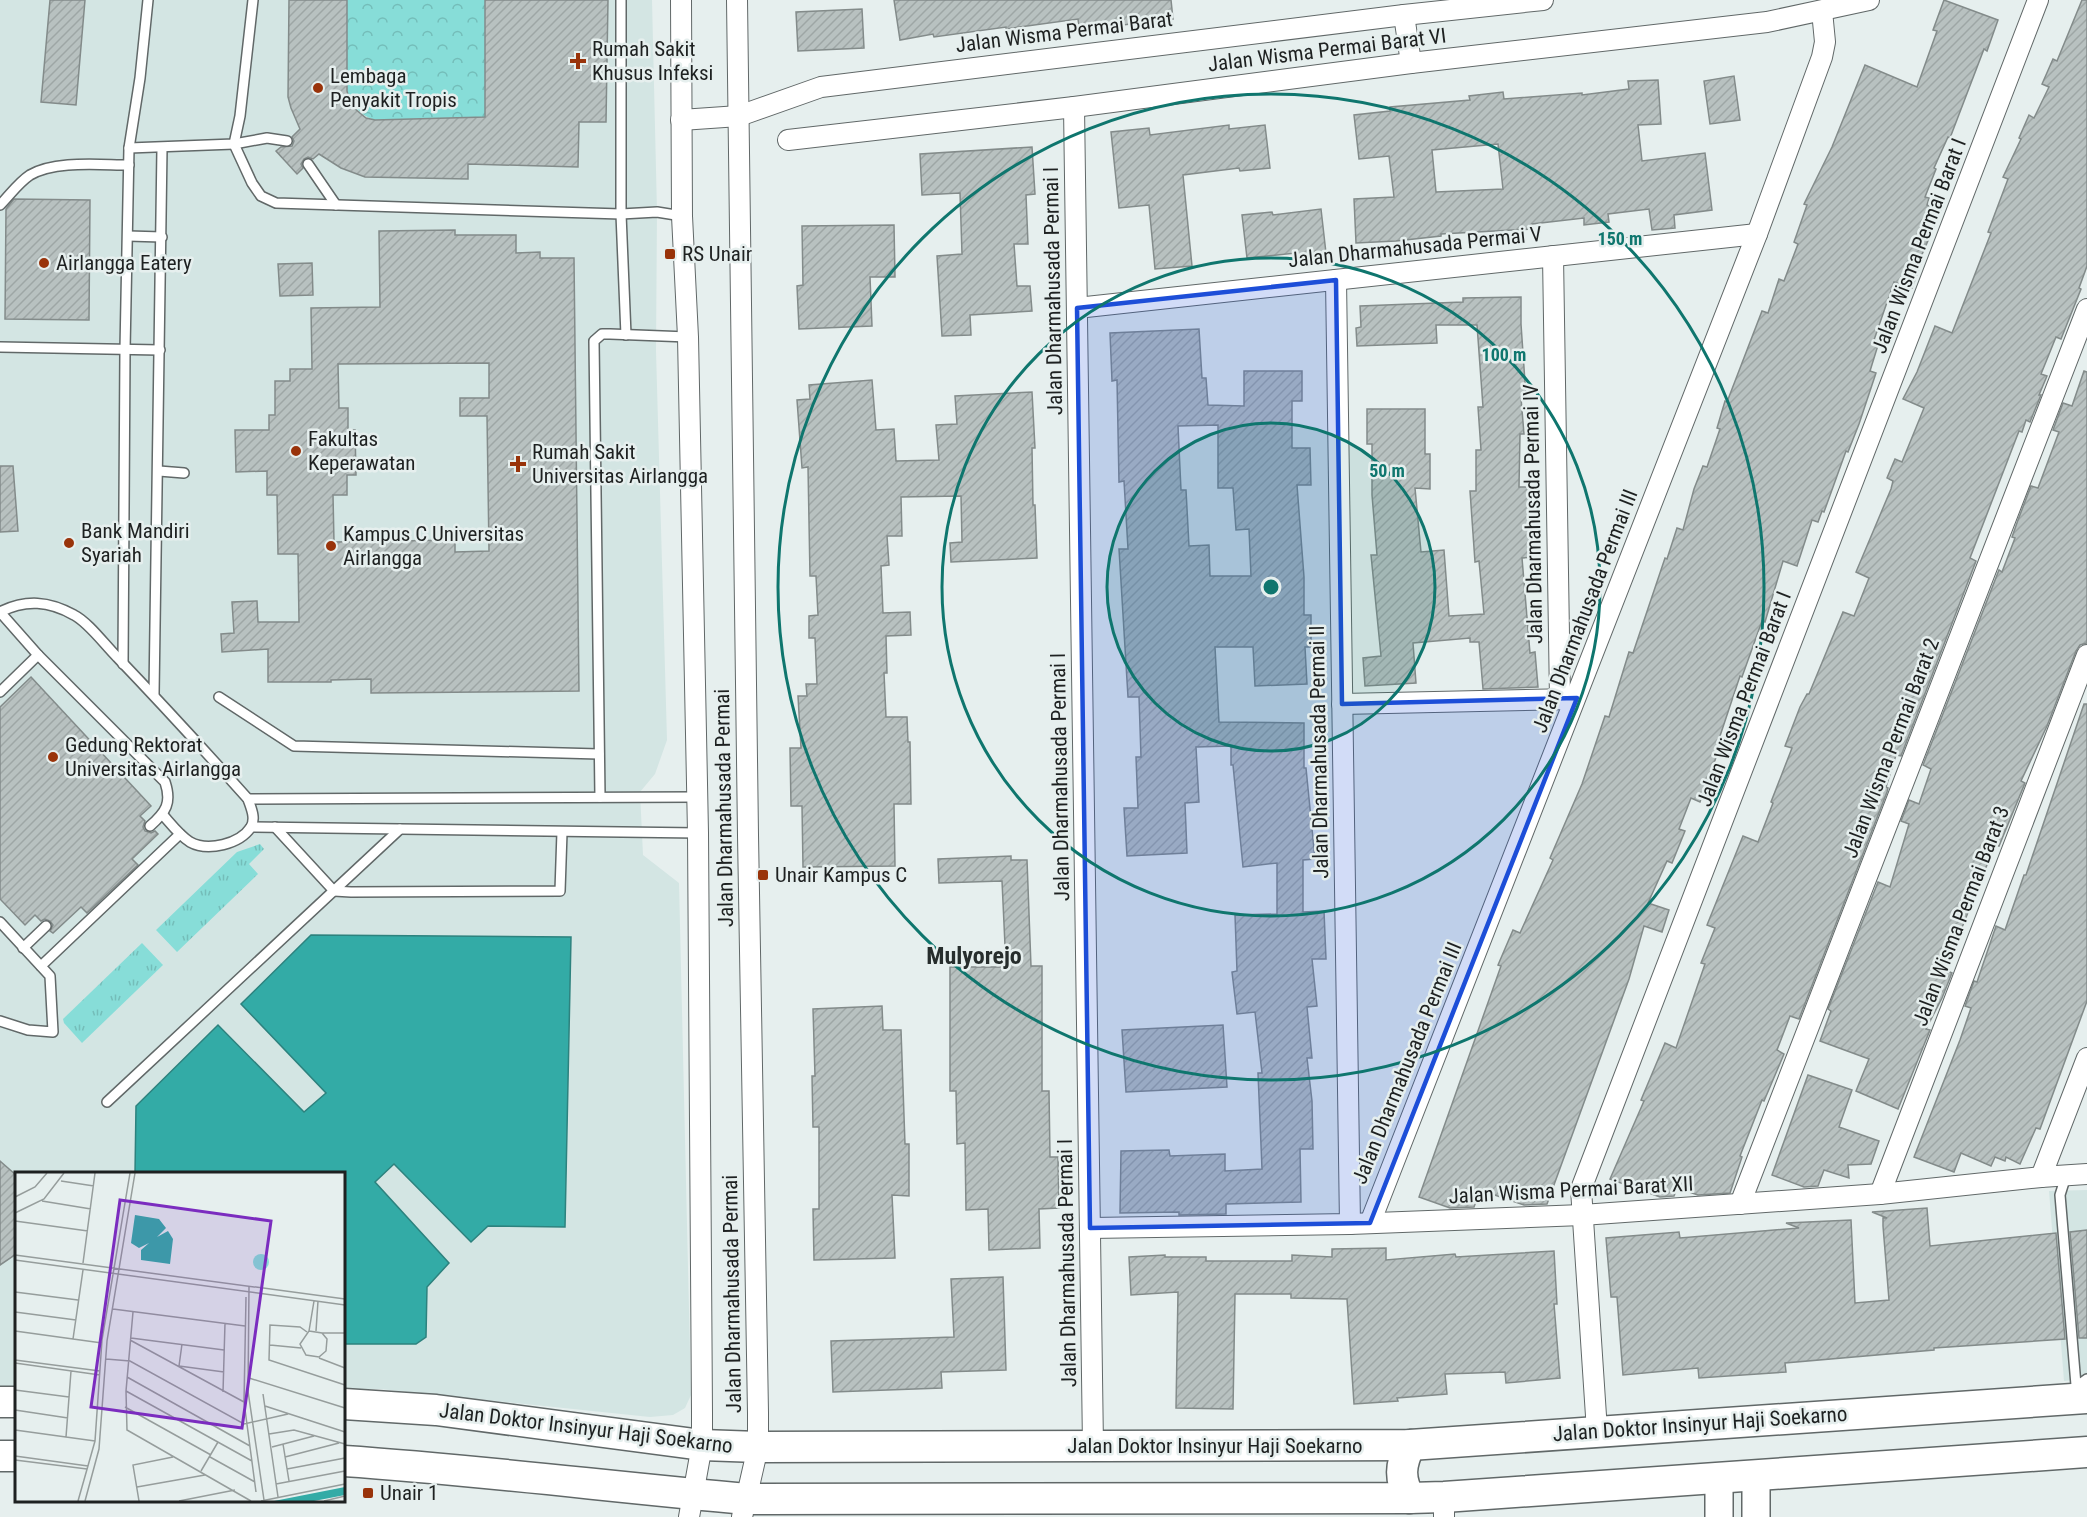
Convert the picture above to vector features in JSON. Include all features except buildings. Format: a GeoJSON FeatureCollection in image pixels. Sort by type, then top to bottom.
{"type":"FeatureCollection","features":[{"type":"Feature","properties":{"kind":"main road","name":"Jalan Doktor Insinyur Haji Soekarno"},"geometry":{"type":"LineString","coordinates":[[345,1404],[436,1410],[702,1445],[758,1447],[1410,1445],[2078,1398]]}},
{"type":"Feature","properties":{"kind":"main road"},"geometry":{"type":"LineString","coordinates":[[1410,1445],[1401,1472],[1404,1487],[1410,1498]]}},
{"type":"Feature","properties":{"kind":"main road"},"geometry":{"type":"LineString","coordinates":[[345,1461],[432,1467],[691,1505],[744,1508],[1410,1498],[1444,1507],[1719,1478],[2086,1450]]}},
{"type":"Feature","properties":{"kind":"main road"},"geometry":{"type":"LineString","coordinates":[[1756,1475],[1756,1517]]}},
{"type":"Feature","properties":{"kind":"main road"},"geometry":{"type":"LineString","coordinates":[[1719,1478],[1719,1517]]}},
{"type":"Feature","properties":{"kind":"street","name":"Jalan Dharmahusada Permai"},"geometry":{"type":"LineString","coordinates":[[681,0],[682,216],[688,337],[698,833],[702,1445],[691,1505]]}},
{"type":"Feature","properties":{"kind":"street","name":"Jalan Dharmahusada Permai"},"geometry":{"type":"LineString","coordinates":[[737,0],[758,1447],[744,1508]]}},
{"type":"Feature","properties":{"kind":"street","name":"Jalan Wisma Permai Barat"},"geometry":{"type":"LineString","coordinates":[[739,116],[821,87],[1543,0]]}},
{"type":"Feature","properties":{"kind":"street","name":"Jalan Wisma Permai Barat VI"},"geometry":{"type":"LineString","coordinates":[[788,140],[1767,21],[1869,0]]}},
{"type":"Feature","properties":{"kind":"street","name":"Jalan Wisma Permai Barat I"},"geometry":{"type":"LineString","coordinates":[[1596,1431],[1581,1189],[2038,0]]}},
{"type":"Feature","properties":{"kind":"street","name":"Jalan Dharmahusada Permai III"},"geometry":{"type":"LineString","coordinates":[[1370,1223],[1568,699],[1757,234],[1822,57],[1825,42],[1822,11]]}},
{"type":"Feature","properties":{"kind":"street"},"geometry":{"type":"LineString","coordinates":[[1404,15],[1411,63]]}},
{"type":"Feature","properties":{"kind":"street","name":"Jalan Dharmahusada Permai I"},"geometry":{"type":"LineString","coordinates":[[1074,107],[1094,1446]]}},
{"type":"Feature","properties":{"kind":"street"},"geometry":{"type":"LineString","coordinates":[[681,120],[739,116]]}},
{"type":"Feature","properties":{"kind":"street","name":"Jalan Dharmahusada Permai V"},"geometry":{"type":"LineString","coordinates":[[1077,308],[1757,234]]}},
{"type":"Feature","properties":{"kind":"street","name":"Jalan Dharmahusada Permai IV"},"geometry":{"type":"LineString","coordinates":[[1553,256],[1568,699]]}},
{"type":"Feature","properties":{"kind":"street","name":"Jalan Dharmahusada Permai II"},"geometry":{"type":"LineString","coordinates":[[1336,280],[1350,1224]]}},
{"type":"Feature","properties":{"kind":"street","name":"Jalan Wisma Permai Barat 2"},"geometry":{"type":"LineString","coordinates":[[1740,1204],[2087,309]]}},
{"type":"Feature","properties":{"kind":"street","name":"Jalan Wisma Permai Barat 3"},"geometry":{"type":"LineString","coordinates":[[1880,1194],[2087,655]]}},
{"type":"Feature","properties":{"kind":"street"},"geometry":{"type":"LineString","coordinates":[[1342,704],[1568,699]]}},
{"type":"Feature","properties":{"kind":"street"},"geometry":{"type":"LineString","coordinates":[[2053,1177],[2087,1058]]}},
{"type":"Feature","properties":{"kind":"street","name":"Jalan Wisma Permai Barat XII"},"geometry":{"type":"LineString","coordinates":[[1090,1227],[1350,1224],[1581,1215],[1880,1194],[2087,1174]]}},
{"type":"Feature","properties":{"kind":"lane"},"geometry":{"type":"LineString","coordinates":[[123,664],[129,148],[140,78],[148,0]]}},
{"type":"Feature","properties":{"kind":"lane"},"geometry":{"type":"LineString","coordinates":[[254,0],[240,116],[234,144],[252,183],[261,196],[276,203],[621,214],[657,212],[682,216]]}},
{"type":"Feature","properties":{"kind":"lane"},"geometry":{"type":"LineString","coordinates":[[621,0],[621,214],[626,335]]}},
{"type":"Feature","properties":{"kind":"lane"},"geometry":{"type":"LineString","coordinates":[[129,148],[234,144],[267,138],[287,141]]}},
{"type":"Feature","properties":{"kind":"lane"},"geometry":{"type":"LineString","coordinates":[[154,694],[162,148]]}},
{"type":"Feature","properties":{"kind":"lane"},"geometry":{"type":"LineString","coordinates":[[308,164],[336,205]]}},
{"type":"Feature","properties":{"kind":"lane"},"geometry":{"type":"LineString","coordinates":[[0,205],[21,182],[33,174],[50,168],[129,165]]}},
{"type":"Feature","properties":{"kind":"lane"},"geometry":{"type":"LineString","coordinates":[[128,236],[162,237]]}},
{"type":"Feature","properties":{"kind":"lane"},"geometry":{"type":"LineString","coordinates":[[600,797],[594,341],[602,334],[688,337]]}},
{"type":"Feature","properties":{"kind":"lane"},"geometry":{"type":"LineString","coordinates":[[0,347],[159,350]]}},
{"type":"Feature","properties":{"kind":"lane"},"geometry":{"type":"LineString","coordinates":[[159,471],[184,473]]}},
{"type":"Feature","properties":{"kind":"lane"},"geometry":{"type":"LineString","coordinates":[[150,826],[163,815],[170,796],[165,782],[38,656],[0,612],[15,605],[33,602],[56,606],[77,616],[154,694],[248,799],[253,817],[251,827],[230,844],[207,846],[192,843],[180,834],[163,815]]}},
{"type":"Feature","properties":{"kind":"lane"},"geometry":{"type":"LineString","coordinates":[[0,692],[38,656]]}},
{"type":"Feature","properties":{"kind":"lane"},"geometry":{"type":"LineString","coordinates":[[219,697],[294,746],[599,754]]}},
{"type":"Feature","properties":{"kind":"lane"},"geometry":{"type":"LineString","coordinates":[[248,799],[697,797]]}},
{"type":"Feature","properties":{"kind":"lane"},"geometry":{"type":"LineString","coordinates":[[251,827],[698,833]]}},
{"type":"Feature","properties":{"kind":"lane"},"geometry":{"type":"LineString","coordinates":[[275,828],[333,891],[560,891],[562,832]]}},
{"type":"Feature","properties":{"kind":"lane"},"geometry":{"type":"LineString","coordinates":[[107,1102],[400,829]]}},
{"type":"Feature","properties":{"kind":"lane"},"geometry":{"type":"LineString","coordinates":[[41,966],[180,834]]}},
{"type":"Feature","properties":{"kind":"lane"},"geometry":{"type":"LineString","coordinates":[[0,922],[50,976],[53,1032],[28,1030],[0,1021]]}},
{"type":"Feature","properties":{"kind":"lane"},"geometry":{"type":"LineString","coordinates":[[23,948],[45,926]]}},
{"type":"Feature","properties":{"kind":"lane"},"geometry":{"type":"LineString","coordinates":[[2053,1177],[2060,1195],[2078,1398]]}},
{"type":"Feature","properties":{"kind":"lane"},"geometry":{"type":"LineString","coordinates":[[2078,1398],[2087,1379]]}},
{"type":"Feature","properties":{"kind":"highlighted area"},"geometry":{"type":"Polygon","coordinates":[[[1336,280],[1342,704],[1577,698],[1370,1223],[1090,1228],[1077,308],[1336,280]]]}},
{"type":"Feature","properties":{"kind":"shaded area","name":"Kampus C Universitas Airlangga"},"geometry":{"type":"Polygon","coordinates":[[[0,0],[652,0],[657,212],[656,351],[667,740],[655,774],[640,792],[643,855],[679,883],[691,1395],[685,1408],[673,1415],[650,1417],[380,1389],[345,1389],[345,1172],[15,1172],[15,1386],[0,1386],[0,0]]]}},
{"type":"Feature","properties":{"kind":"shaded area"},"geometry":{"type":"Polygon","coordinates":[[[311,935],[571,937],[565,1227],[488,1226],[471,1242],[394,1164],[375,1182],[449,1263],[427,1287],[426,1337],[416,1344],[345,1344],[345,1172],[135,1172],[136,1106],[218,1025],[304,1112],[326,1093],[241,1004],[311,935]]]}},
{"type":"Feature","properties":{"kind":"shaded area"},"geometry":{"type":"Polygon","coordinates":[[[2087,1190],[2087,1379],[2064,1381],[2049,1191],[2087,1190]]]}},
{"type":"Feature","properties":{"kind":"green space"},"geometry":{"type":"Polygon","coordinates":[[[347,0],[485,0],[485,117],[375,120],[361,113],[347,91],[347,0]]]}},
{"type":"Feature","properties":{"kind":"green space"},"geometry":{"type":"Polygon","coordinates":[[[260,844],[264,849],[249,864],[258,874],[177,952],[156,930],[237,852],[260,844]]]}},
{"type":"Feature","properties":{"kind":"green space"},"geometry":{"type":"Polygon","coordinates":[[[142,943],[163,965],[82,1043],[63,1019],[142,943]]]}},
{"type":"Feature","properties":{"kind":"place","name":"Rumah Sakit Khusus Infeksi"},"geometry":{"type":"Point","coordinates":[578,61]}},
{"type":"Feature","properties":{"kind":"place","name":"Lembaga Penyakit Tropis"},"geometry":{"type":"Point","coordinates":[318,88]}},
{"type":"Feature","properties":{"kind":"place","name":"RS Unair"},"geometry":{"type":"Point","coordinates":[670,254]}},
{"type":"Feature","properties":{"kind":"place","name":"Airlangga Eatery"},"geometry":{"type":"Point","coordinates":[44,263]}},
{"type":"Feature","properties":{"kind":"place","name":"Fakultas Keperawatan"},"geometry":{"type":"Point","coordinates":[296,451]}},
{"type":"Feature","properties":{"kind":"place","name":"Rumah Sakit Universitas Airlangga"},"geometry":{"type":"Point","coordinates":[518,464]}},
{"type":"Feature","properties":{"kind":"place","name":"Bank Mandiri Syariah"},"geometry":{"type":"Point","coordinates":[69,543]}},
{"type":"Feature","properties":{"kind":"place","name":"Kampus C Universitas Airlangga"},"geometry":{"type":"Point","coordinates":[331,546]}},
{"type":"Feature","properties":{"kind":"place","name":"Gedung Rektorat Universitas Airlangga"},"geometry":{"type":"Point","coordinates":[53,757]}},
{"type":"Feature","properties":{"kind":"place","name":"Unair Kampus C"},"geometry":{"type":"Point","coordinates":[763,875]}},
{"type":"Feature","properties":{"kind":"place","name":"Unair 1"},"geometry":{"type":"Point","coordinates":[368,1493]}},
{"type":"Feature","properties":{"kind":"district","name":"Mulyorejo"},"geometry":{"type":"Point","coordinates":[974,956]}}]}
